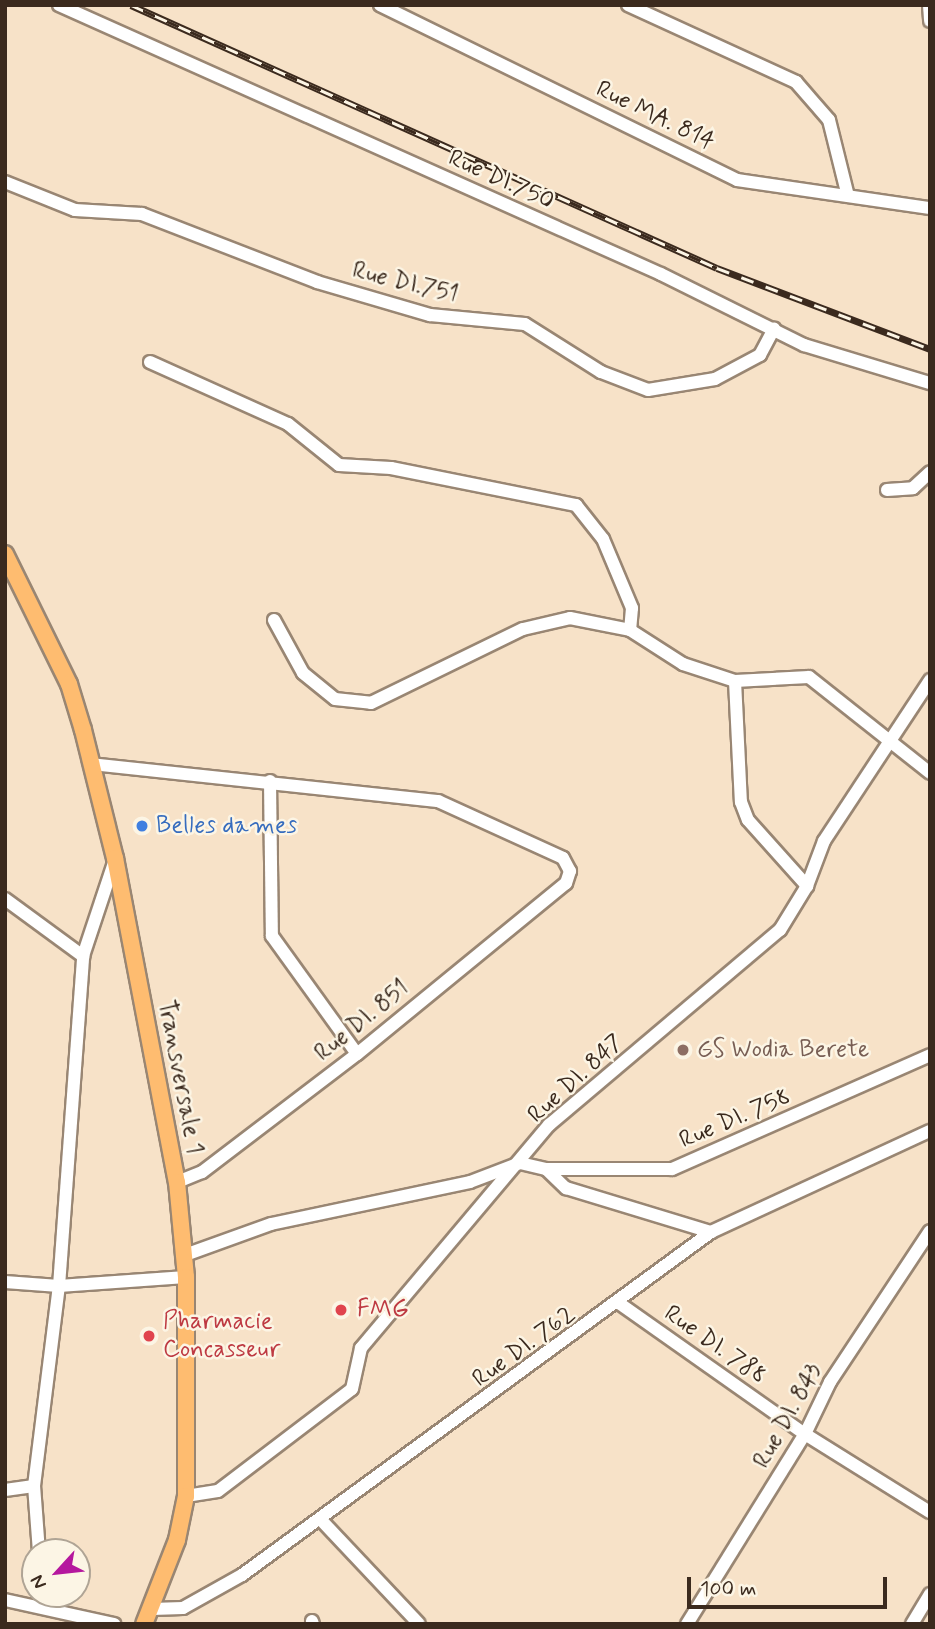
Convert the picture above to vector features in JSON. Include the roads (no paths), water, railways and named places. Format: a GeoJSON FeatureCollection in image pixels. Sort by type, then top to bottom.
{"type":"FeatureCollection","features":[{"type":"Feature","properties":{"kind":"main road","name":"Transversale 1"},"geometry":{"type":"LineString","coordinates":[[5,554],[69,684],[91,764],[116,858],[177,1182],[186,1277],[186,1496],[152,1609],[144,1624]]}},
{"type":"Feature","properties":{"kind":"street","name":"Rue DI.750"},"geometry":{"type":"LineString","coordinates":[[59,5],[774,329],[804,345],[930,383]]}},
{"type":"Feature","properties":{"kind":"street","name":"Rue MA. 814"},"geometry":{"type":"LineString","coordinates":[[380,5],[737,180],[930,208]]}},
{"type":"Feature","properties":{"kind":"street"},"geometry":{"type":"LineString","coordinates":[[628,5],[796,82],[829,120],[848,196]]}},
{"type":"Feature","properties":{"kind":"street"},"geometry":{"type":"LineString","coordinates":[[929,5],[930,21]]}},
{"type":"Feature","properties":{"kind":"street","name":"Rue DI.751"},"geometry":{"type":"LineString","coordinates":[[5,182],[75,210],[142,214],[317,282],[430,316],[525,324],[601,372],[648,390],[715,379],[760,355],[774,329]]}},
{"type":"Feature","properties":{"kind":"street"},"geometry":{"type":"LineString","coordinates":[[150,362],[288,424],[339,465],[391,468],[576,505],[604,538],[632,608],[630,630]]}},
{"type":"Feature","properties":{"kind":"street"},"geometry":{"type":"LineString","coordinates":[[887,490],[912,488],[930,472]]}},
{"type":"Feature","properties":{"kind":"street"},"geometry":{"type":"LineString","coordinates":[[274,620],[303,673],[335,699],[371,704],[523,629],[570,618],[630,630],[682,664],[735,681],[810,677],[895,741],[930,772]]}},
{"type":"Feature","properties":{"kind":"street","name":"Rue DI. 847"},"geometry":{"type":"LineString","coordinates":[[186,1496],[218,1491],[352,1389],[362,1348],[550,1125],[779,930],[807,886],[824,841],[895,741],[930,680]]}},
{"type":"Feature","properties":{"kind":"street"},"geometry":{"type":"LineString","coordinates":[[735,681],[741,802],[748,820],[807,886]]}},
{"type":"Feature","properties":{"kind":"street"},"geometry":{"type":"LineString","coordinates":[[91,764],[270,781],[272,936],[357,1054]]}},
{"type":"Feature","properties":{"kind":"street","name":"Rue DI. 851"},"geometry":{"type":"LineString","coordinates":[[177,1182],[202,1172],[357,1054],[566,883],[570,871],[563,858],[438,801],[270,781]]}},
{"type":"Feature","properties":{"kind":"street"},"geometry":{"type":"LineString","coordinates":[[38,1538],[34,1486],[59,1286],[83,956],[116,858]]}},
{"type":"Feature","properties":{"kind":"street"},"geometry":{"type":"LineString","coordinates":[[5,899],[83,956]]}},
{"type":"Feature","properties":{"kind":"street","name":"Rue DI. 758"},"geometry":{"type":"LineString","coordinates":[[520,1163],[546,1170],[672,1168],[930,1055]]}},
{"type":"Feature","properties":{"kind":"street","name":"Rue DI. 762"},"geometry":{"type":"LineString","coordinates":[[152,1609],[183,1608],[322,1521],[619,1303],[711,1232],[930,1131]]}},
{"type":"Feature","properties":{"kind":"street"},"geometry":{"type":"LineString","coordinates":[[185,1255],[271,1224],[470,1182],[520,1163]]}},
{"type":"Feature","properties":{"kind":"street","name":"Rue DI. 758"},"geometry":{"type":"LineString","coordinates":[[546,1170],[566,1188],[711,1232]]}},
{"type":"Feature","properties":{"kind":"street","name":"Rue DI. 843"},"geometry":{"type":"LineString","coordinates":[[687,1624],[805,1434],[830,1382],[930,1231]]}},
{"type":"Feature","properties":{"kind":"street"},"geometry":{"type":"LineString","coordinates":[[5,1282],[59,1286],[186,1277]]}},
{"type":"Feature","properties":{"kind":"street","name":"Rue DI. 788"},"geometry":{"type":"LineString","coordinates":[[619,1303],[805,1434],[930,1512]]}},
{"type":"Feature","properties":{"kind":"street"},"geometry":{"type":"LineString","coordinates":[[5,1490],[34,1486]]}},
{"type":"Feature","properties":{"kind":"street"},"geometry":{"type":"LineString","coordinates":[[322,1521],[369,1578],[419,1624]]}},
{"type":"Feature","properties":{"kind":"street"},"geometry":{"type":"LineString","coordinates":[[912,1624],[930,1594]]}},
{"type":"Feature","properties":{"kind":"street"},"geometry":{"type":"LineString","coordinates":[[67,1608],[114,1624]]}},
{"type":"Feature","properties":{"kind":"railway"},"geometry":{"type":"LineString","coordinates":[[131,5],[717,268],[930,349]]}},
{"type":"Feature","properties":{"kind":"place","name":"Belles dames"},"geometry":{"type":"Point","coordinates":[142,826]}},
{"type":"Feature","properties":{"kind":"place","name":"GS Wodia Berete"},"geometry":{"type":"Point","coordinates":[683,1050]}},
{"type":"Feature","properties":{"kind":"place","name":"FMG"},"geometry":{"type":"Point","coordinates":[341,1310]}},
{"type":"Feature","properties":{"kind":"place","name":"Pharmacie Concasseur"},"geometry":{"type":"Point","coordinates":[149,1336]}}]}
